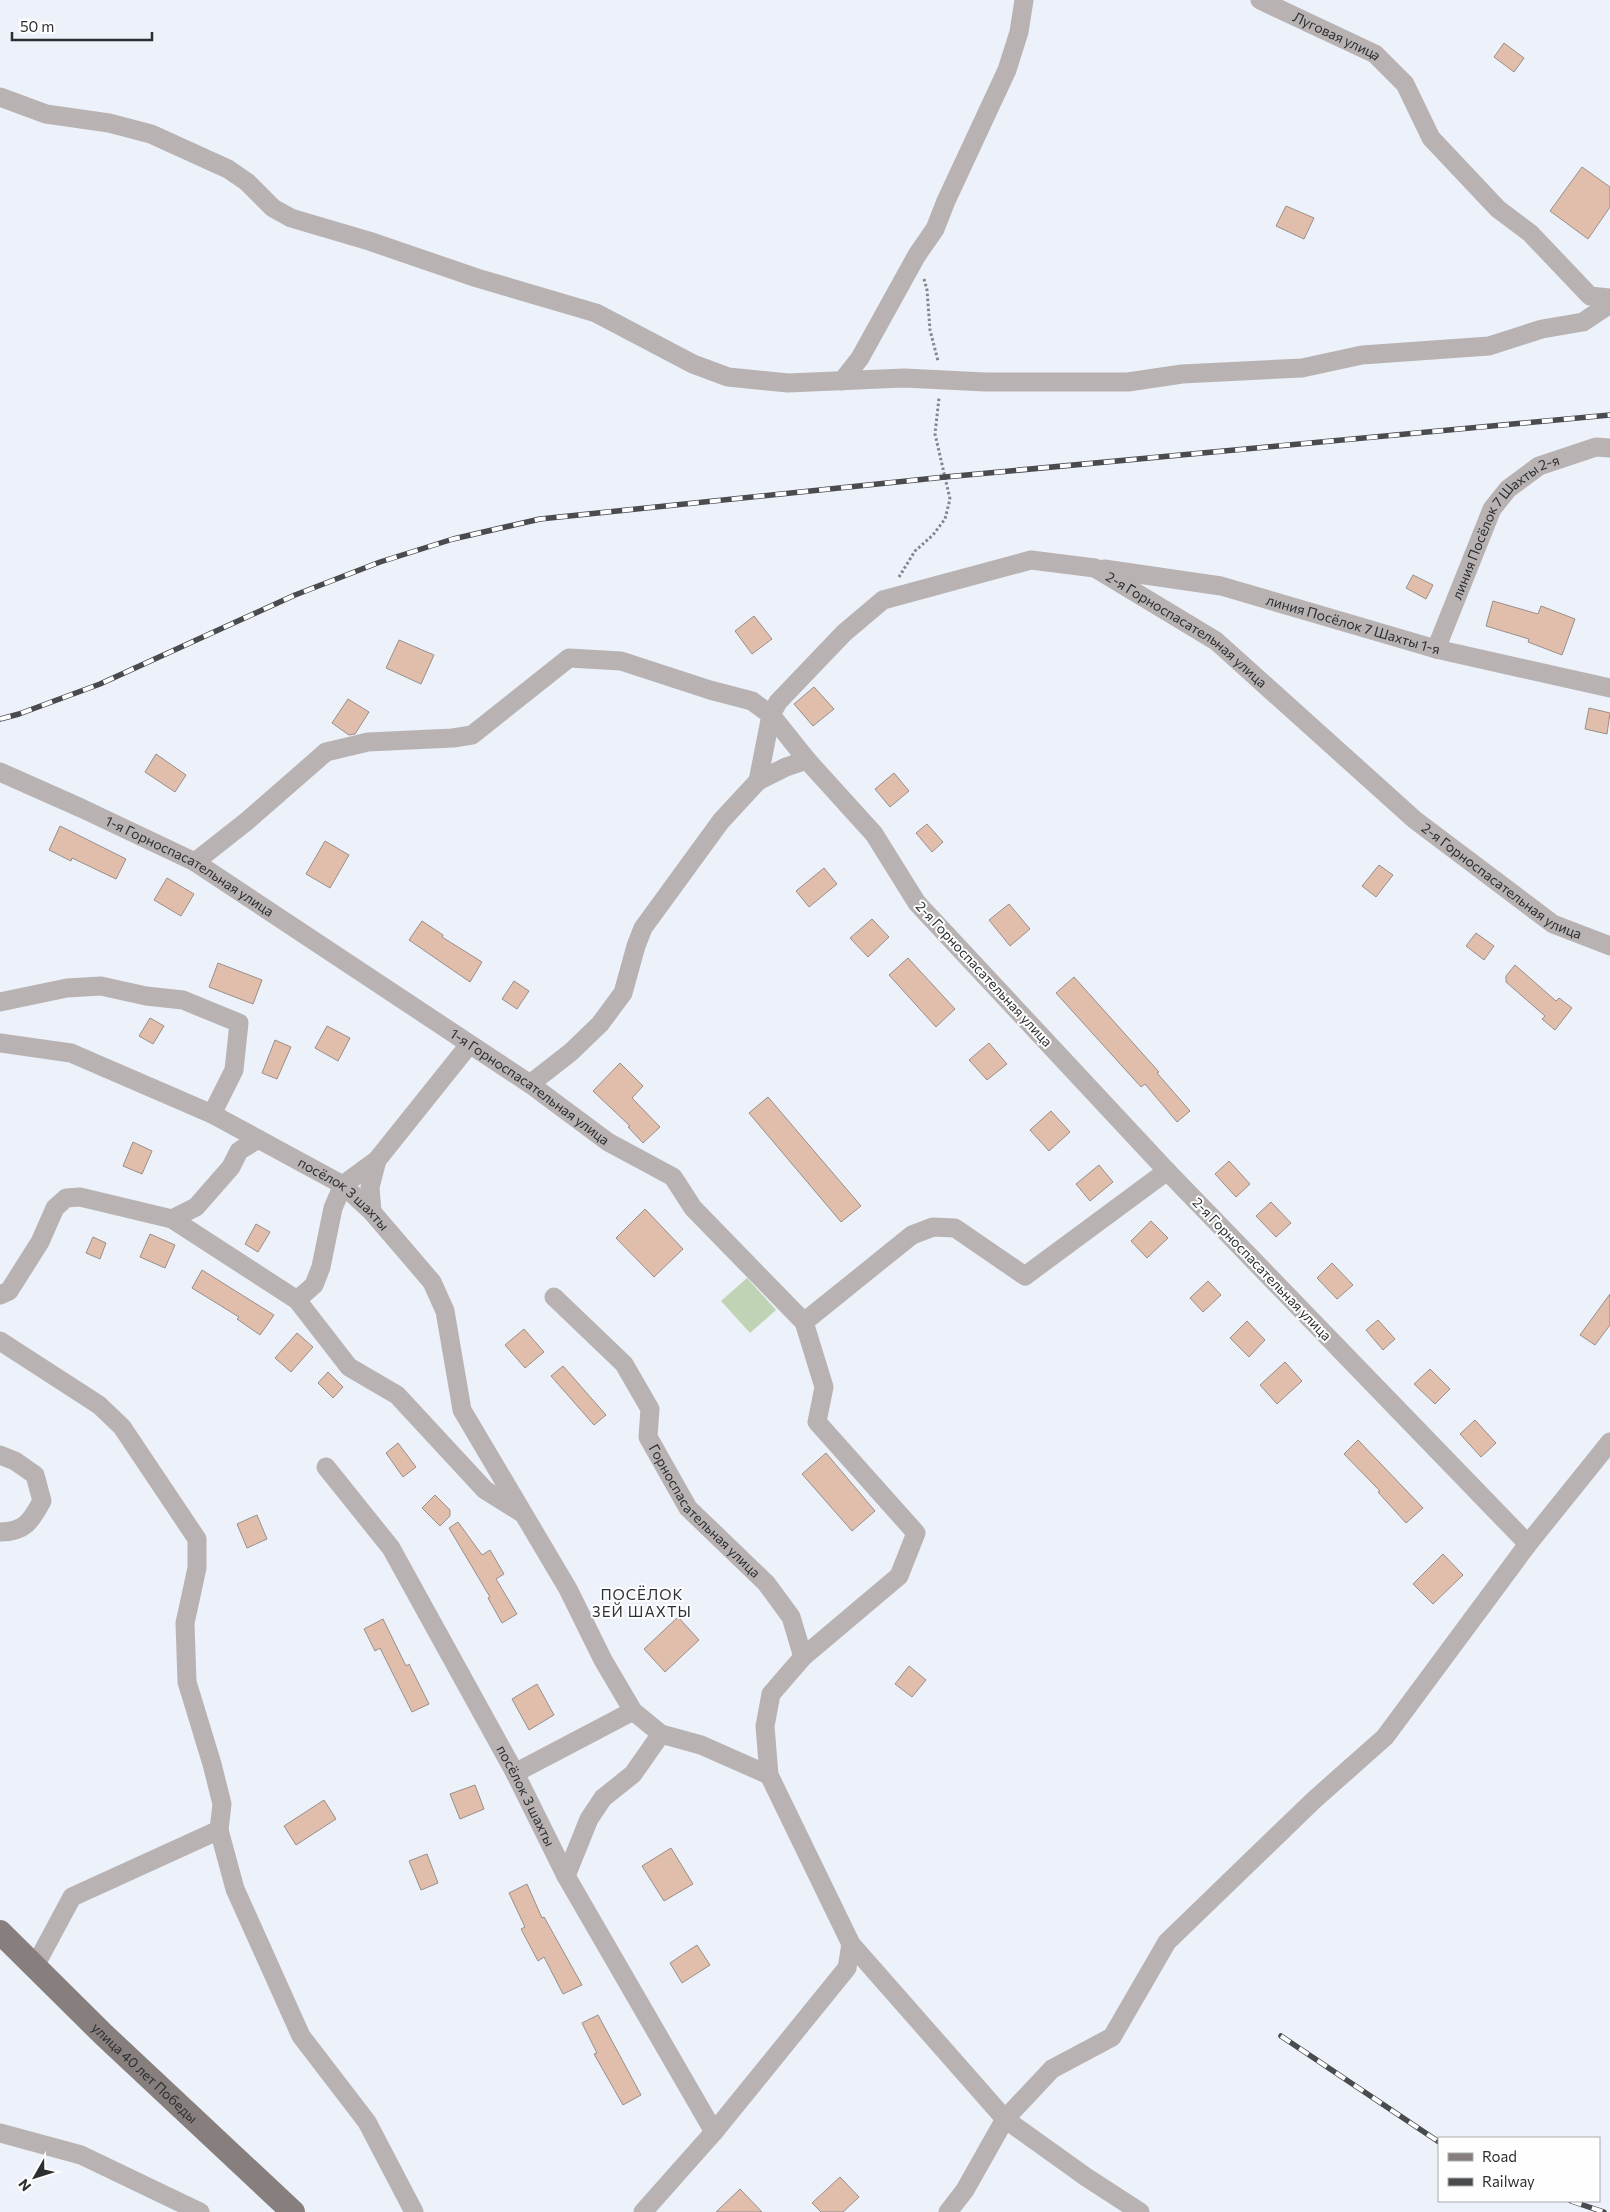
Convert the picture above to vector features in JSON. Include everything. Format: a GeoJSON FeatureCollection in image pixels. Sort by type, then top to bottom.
{"type":"FeatureCollection","features":[{"type":"Feature","properties":{"kind":"main road","name":"улица 40 лет Победы"},"geometry":{"type":"LineString","coordinates":[[0,1932],[104,2035],[292,2212]]}},
{"type":"Feature","properties":{"kind":"street"},"geometry":{"type":"LineString","coordinates":[[842,381],[860,358],[918,255],[935,229],[946,201],[1007,70],[1019,32],[1024,0]]}},
{"type":"Feature","properties":{"kind":"street","name":"Луговая улица"},"geometry":{"type":"LineString","coordinates":[[1260,0],[1375,54],[1405,84],[1431,138],[1498,209],[1530,233],[1590,296],[1610,298]]}},
{"type":"Feature","properties":{"kind":"street"},"geometry":{"type":"LineString","coordinates":[[0,98],[46,114],[109,123],[150,134],[228,169],[247,182],[273,208],[291,218],[369,241],[477,278],[596,313],[693,364],[728,377],[788,382],[904,378],[940,381],[1128,382],[1182,374],[1302,368],[1362,355],[1489,346],[1542,329],[1583,322],[1610,304]]}},
{"type":"Feature","properties":{"kind":"street","name":"линия Посёлок 7 Шахты 2-я"},"geometry":{"type":"LineString","coordinates":[[1436,649],[1492,509],[1508,489],[1538,466],[1596,447],[1610,448]]}},
{"type":"Feature","properties":{"kind":"street","name":"2-я Горноспасательная улица"},"geometry":{"type":"LineString","coordinates":[[1528,1544],[1167,1171],[918,903],[874,834],[807,760],[771,715],[778,702],[844,633],[883,600],[1032,560],[1096,568],[1216,641],[1415,820],[1553,924],[1610,946]]}},
{"type":"Feature","properties":{"kind":"street","name":"линия Посёлок 7 Шахты 1-я"},"geometry":{"type":"LineString","coordinates":[[1096,568],[1221,586],[1436,649],[1610,688]]}},
{"type":"Feature","properties":{"kind":"street"},"geometry":{"type":"LineString","coordinates":[[196,862],[247,821],[326,752],[368,742],[453,738],[472,735],[568,658],[621,661],[710,690],[752,701],[771,715],[758,781]]}},
{"type":"Feature","properties":{"kind":"street"},"geometry":{"type":"LineString","coordinates":[[530,1084],[571,1052],[606,1016],[623,994],[636,946],[644,928],[721,821],[758,781],[786,767],[807,760]]}},
{"type":"Feature","properties":{"kind":"street","name":"1-я Горноспасательная улица"},"geometry":{"type":"LineString","coordinates":[[0,772],[196,862],[530,1084],[608,1142],[673,1177],[694,1208],[804,1322],[824,1387],[817,1422],[916,1533],[899,1576],[803,1657]]}},
{"type":"Feature","properties":{"kind":"street"},"geometry":{"type":"LineString","coordinates":[[0,1002],[67,988],[101,986],[146,996],[183,1000],[239,1023],[234,1070],[212,1114]]}},
{"type":"Feature","properties":{"kind":"street","name":"посёлок 3 шахты"},"geometry":{"type":"LineString","coordinates":[[0,1043],[70,1053],[212,1114],[343,1185],[372,1212],[432,1282],[445,1311],[462,1410],[568,1589],[603,1660],[633,1711],[660,1734],[701,1745],[769,1775]]}},
{"type":"Feature","properties":{"kind":"street"},"geometry":{"type":"LineString","coordinates":[[297,1300],[314,1285],[322,1267],[333,1208],[343,1185],[376,1160],[469,1045]]}},
{"type":"Feature","properties":{"kind":"street"},"geometry":{"type":"LineString","coordinates":[[172,1219],[196,1207],[231,1167],[239,1151],[258,1139]]}},
{"type":"Feature","properties":{"kind":"street"},"geometry":{"type":"LineString","coordinates":[[372,1212],[370,1188],[376,1160]]}},
{"type":"Feature","properties":{"kind":"street"},"geometry":{"type":"LineString","coordinates":[[804,1322],[912,1235],[933,1227],[954,1228],[1025,1276],[1167,1171]]}},
{"type":"Feature","properties":{"kind":"street","name":"посёлок 3 шахты"},"geometry":{"type":"LineString","coordinates":[[0,1295],[9,1291],[40,1242],[55,1208],[66,1198],[80,1197],[172,1219],[297,1300],[349,1366],[397,1395],[485,1490],[525,1514]]}},
{"type":"Feature","properties":{"kind":"street","name":"Горноспасательная улица"},"geometry":{"type":"LineString","coordinates":[[554,1297],[624,1364],[650,1409],[648,1437],[688,1508],[766,1583],[791,1617],[803,1657]]}},
{"type":"Feature","properties":{"kind":"street"},"geometry":{"type":"LineString","coordinates":[[0,1341],[98,1405],[122,1427],[197,1539],[197,1568],[185,1623],[187,1682],[222,1804],[220,1830],[235,1889],[301,2036],[367,2122],[410,2204],[421,2212]]}},
{"type":"Feature","properties":{"kind":"street"},"geometry":{"type":"LineString","coordinates":[[948,2212],[964,2190],[1005,2119],[1052,2069],[1112,2037],[1167,1942],[1314,1800],[1385,1737],[1528,1544],[1610,1442]]}},
{"type":"Feature","properties":{"kind":"street"},"geometry":{"type":"LineString","coordinates":[[0,1455],[15,1461],[35,1475],[42,1501],[31,1521],[15,1532],[0,1532]]}},
{"type":"Feature","properties":{"kind":"street","name":"посёлок 3 шахты"},"geometry":{"type":"LineString","coordinates":[[326,1467],[391,1548],[514,1773],[566,1876],[714,2132]]}},
{"type":"Feature","properties":{"kind":"street"},"geometry":{"type":"LineString","coordinates":[[803,1657],[771,1694],[766,1726],[769,1775],[851,1944],[1005,2119],[1086,2177],[1140,2212]]}},
{"type":"Feature","properties":{"kind":"street"},"geometry":{"type":"LineString","coordinates":[[514,1773],[633,1711]]}},
{"type":"Feature","properties":{"kind":"street"},"geometry":{"type":"LineString","coordinates":[[566,1876],[589,1819],[603,1798],[633,1774],[660,1734]]}},
{"type":"Feature","properties":{"kind":"street"},"geometry":{"type":"LineString","coordinates":[[34,1966],[72,1897],[220,1830]]}},
{"type":"Feature","properties":{"kind":"street"},"geometry":{"type":"LineString","coordinates":[[643,2212],[714,2132],[847,1968],[851,1944]]}},
{"type":"Feature","properties":{"kind":"street"},"geometry":{"type":"LineString","coordinates":[[0,2133],[81,2155],[200,2212]]}},
{"type":"Feature","properties":{"kind":"path"},"geometry":{"type":"LineString","coordinates":[[883,600],[915,551],[933,535],[945,519],[950,499],[936,434],[940,381],[938,358],[930,330],[927,290],[918,255]]}},
{"type":"Feature","properties":{"kind":"green space"},"geometry":{"type":"Polygon","coordinates":[[[747,1278],[776,1310],[750,1333],[721,1301],[747,1278]]]}},
{"type":"Feature","properties":{"kind":"building"},"geometry":{"type":"Polygon","coordinates":[[[1504,43],[1524,58],[1514,72],[1494,57],[1504,43]]]}},
{"type":"Feature","properties":{"kind":"building"},"geometry":{"type":"Polygon","coordinates":[[[1582,167],[1610,187],[1610,207],[1588,239],[1550,211],[1582,167]]]}},
{"type":"Feature","properties":{"kind":"building"},"geometry":{"type":"Polygon","coordinates":[[[1286,206],[1314,218],[1304,239],[1276,226],[1286,206]]]}},
{"type":"Feature","properties":{"kind":"building"},"geometry":{"type":"Polygon","coordinates":[[[1413,575],[1433,585],[1426,599],[1406,588],[1413,575]]]}},
{"type":"Feature","properties":{"kind":"building"},"geometry":{"type":"Polygon","coordinates":[[[1493,601],[1538,614],[1541,606],[1575,619],[1562,655],[1528,642],[1529,639],[1486,626],[1493,601]]]}},
{"type":"Feature","properties":{"kind":"building"},"geometry":{"type":"Polygon","coordinates":[[[754,616],[772,639],[752,654],[735,631],[754,616]]]}},
{"type":"Feature","properties":{"kind":"building"},"geometry":{"type":"Polygon","coordinates":[[[399,640],[434,655],[421,684],[386,668],[399,640]]]}},
{"type":"Feature","properties":{"kind":"building"},"geometry":{"type":"Polygon","coordinates":[[[814,687],[834,709],[813,726],[794,704],[814,687]]]}},
{"type":"Feature","properties":{"kind":"building"},"geometry":{"type":"Polygon","coordinates":[[[348,699],[369,712],[355,734],[349,735],[332,723],[348,699]]]}},
{"type":"Feature","properties":{"kind":"building"},"geometry":{"type":"Polygon","coordinates":[[[1589,708],[1610,713],[1607,734],[1585,729],[1589,708]]]}},
{"type":"Feature","properties":{"kind":"building"},"geometry":{"type":"Polygon","coordinates":[[[156,754],[186,775],[175,792],[145,772],[156,754]]]}},
{"type":"Feature","properties":{"kind":"building"},"geometry":{"type":"Polygon","coordinates":[[[894,773],[909,791],[890,807],[875,789],[894,773]]]}},
{"type":"Feature","properties":{"kind":"building"},"geometry":{"type":"Polygon","coordinates":[[[927,824],[943,842],[932,852],[916,833],[927,824]]]}},
{"type":"Feature","properties":{"kind":"building"},"geometry":{"type":"Polygon","coordinates":[[[60,826],[126,859],[116,879],[72,858],[71,861],[49,850],[60,826]]]}},
{"type":"Feature","properties":{"kind":"building"},"geometry":{"type":"Polygon","coordinates":[[[325,841],[349,855],[330,888],[306,874],[325,841]]]}},
{"type":"Feature","properties":{"kind":"building"},"geometry":{"type":"Polygon","coordinates":[[[1379,865],[1393,875],[1376,897],[1362,886],[1379,865]]]}},
{"type":"Feature","properties":{"kind":"building"},"geometry":{"type":"Polygon","coordinates":[[[824,868],[837,884],[809,907],[796,891],[824,868]]]}},
{"type":"Feature","properties":{"kind":"building"},"geometry":{"type":"Polygon","coordinates":[[[167,878],[194,894],[181,916],[154,900],[167,878]]]}},
{"type":"Feature","properties":{"kind":"building"},"geometry":{"type":"Polygon","coordinates":[[[1009,904],[1030,929],[1010,946],[989,920],[1009,904]]]}},
{"type":"Feature","properties":{"kind":"building"},"geometry":{"type":"Polygon","coordinates":[[[872,919],[889,937],[868,957],[850,938],[872,919]]]}},
{"type":"Feature","properties":{"kind":"building"},"geometry":{"type":"Polygon","coordinates":[[[422,921],[443,935],[442,937],[482,962],[470,982],[409,940],[422,921]]]}},
{"type":"Feature","properties":{"kind":"building"},"geometry":{"type":"Polygon","coordinates":[[[1476,933],[1494,946],[1484,960],[1466,946],[1476,933]]]}},
{"type":"Feature","properties":{"kind":"building"},"geometry":{"type":"Polygon","coordinates":[[[908,958],[955,1009],[936,1027],[889,975],[908,958]]]}},
{"type":"Feature","properties":{"kind":"building"},"geometry":{"type":"Polygon","coordinates":[[[218,963],[262,980],[253,1004],[209,987],[218,963]]]}},
{"type":"Feature","properties":{"kind":"building"},"geometry":{"type":"Polygon","coordinates":[[[1515,965],[1556,1001],[1559,998],[1572,1008],[1555,1030],[1542,1019],[1545,1016],[1506,982],[1506,976],[1515,965]]]}},
{"type":"Feature","properties":{"kind":"building"},"geometry":{"type":"Polygon","coordinates":[[[1074,977],[1159,1072],[1157,1073],[1190,1111],[1177,1122],[1145,1084],[1141,1087],[1056,993],[1074,977]]]}},
{"type":"Feature","properties":{"kind":"building"},"geometry":{"type":"Polygon","coordinates":[[[514,981],[529,991],[517,1009],[502,999],[514,981]]]}},
{"type":"Feature","properties":{"kind":"building"},"geometry":{"type":"Polygon","coordinates":[[[150,1018],[164,1026],[153,1044],[139,1036],[150,1018]]]}},
{"type":"Feature","properties":{"kind":"building"},"geometry":{"type":"Polygon","coordinates":[[[327,1026],[350,1038],[338,1061],[315,1048],[327,1026]]]}},
{"type":"Feature","properties":{"kind":"building"},"geometry":{"type":"Polygon","coordinates":[[[275,1040],[291,1047],[277,1079],[262,1073],[275,1040]]]}},
{"type":"Feature","properties":{"kind":"building"},"geometry":{"type":"Polygon","coordinates":[[[989,1043],[1007,1064],[987,1080],[969,1060],[989,1043]]]}},
{"type":"Feature","properties":{"kind":"building"},"geometry":{"type":"Polygon","coordinates":[[[620,1063],[643,1086],[632,1098],[660,1127],[643,1143],[628,1127],[630,1126],[593,1091],[620,1063]]]}},
{"type":"Feature","properties":{"kind":"building"},"geometry":{"type":"Polygon","coordinates":[[[768,1097],[861,1206],[841,1222],[749,1113],[768,1097]]]}},
{"type":"Feature","properties":{"kind":"building"},"geometry":{"type":"Polygon","coordinates":[[[1051,1111],[1070,1132],[1049,1151],[1030,1130],[1051,1111]]]}},
{"type":"Feature","properties":{"kind":"building"},"geometry":{"type":"Polygon","coordinates":[[[133,1142],[152,1151],[142,1174],[123,1166],[133,1142]]]}},
{"type":"Feature","properties":{"kind":"building"},"geometry":{"type":"Polygon","coordinates":[[[1229,1161],[1250,1184],[1236,1197],[1215,1174],[1229,1161]]]}},
{"type":"Feature","properties":{"kind":"building"},"geometry":{"type":"Polygon","coordinates":[[[1099,1165],[1113,1182],[1090,1201],[1076,1184],[1099,1165]]]}},
{"type":"Feature","properties":{"kind":"building"},"geometry":{"type":"Polygon","coordinates":[[[1271,1202],[1291,1223],[1276,1237],[1256,1216],[1271,1202]]]}},
{"type":"Feature","properties":{"kind":"building"},"geometry":{"type":"Polygon","coordinates":[[[645,1209],[683,1249],[654,1277],[616,1238],[645,1209]]]}},
{"type":"Feature","properties":{"kind":"building"},"geometry":{"type":"Polygon","coordinates":[[[1151,1221],[1168,1238],[1147,1258],[1131,1241],[1151,1221]]]}},
{"type":"Feature","properties":{"kind":"building"},"geometry":{"type":"Polygon","coordinates":[[[256,1224],[270,1232],[258,1252],[245,1244],[256,1224]]]}},
{"type":"Feature","properties":{"kind":"building"},"geometry":{"type":"Polygon","coordinates":[[[150,1234],[175,1245],[165,1268],[140,1257],[150,1234]]]}},
{"type":"Feature","properties":{"kind":"building"},"geometry":{"type":"Polygon","coordinates":[[[93,1237],[106,1243],[100,1259],[86,1253],[93,1237]]]}},
{"type":"Feature","properties":{"kind":"building"},"geometry":{"type":"Polygon","coordinates":[[[1332,1263],[1353,1285],[1337,1299],[1317,1278],[1332,1263]]]}},
{"type":"Feature","properties":{"kind":"building"},"geometry":{"type":"Polygon","coordinates":[[[202,1270],[274,1315],[260,1335],[237,1319],[239,1317],[192,1288],[202,1270]]]}},
{"type":"Feature","properties":{"kind":"building"},"geometry":{"type":"Polygon","coordinates":[[[1208,1281],[1221,1295],[1203,1312],[1190,1298],[1208,1281]]]}},
{"type":"Feature","properties":{"kind":"building"},"geometry":{"type":"Polygon","coordinates":[[[1610,1294],[1610,1325],[1595,1345],[1580,1335],[1610,1294]]]}},
{"type":"Feature","properties":{"kind":"building"},"geometry":{"type":"Polygon","coordinates":[[[1378,1320],[1395,1339],[1383,1350],[1366,1330],[1378,1320]]]}},
{"type":"Feature","properties":{"kind":"building"},"geometry":{"type":"Polygon","coordinates":[[[1247,1321],[1265,1340],[1249,1357],[1230,1338],[1247,1321]]]}},
{"type":"Feature","properties":{"kind":"building"},"geometry":{"type":"Polygon","coordinates":[[[524,1329],[544,1352],[525,1368],[505,1345],[524,1329]]]}},
{"type":"Feature","properties":{"kind":"building"},"geometry":{"type":"Polygon","coordinates":[[[297,1333],[313,1347],[291,1372],[275,1358],[297,1333]]]}},
{"type":"Feature","properties":{"kind":"building"},"geometry":{"type":"Polygon","coordinates":[[[1285,1362],[1302,1381],[1277,1404],[1260,1385],[1285,1362]]]}},
{"type":"Feature","properties":{"kind":"building"},"geometry":{"type":"Polygon","coordinates":[[[563,1366],[606,1415],[594,1425],[551,1376],[563,1366]]]}},
{"type":"Feature","properties":{"kind":"building"},"geometry":{"type":"Polygon","coordinates":[[[1430,1369],[1450,1389],[1435,1404],[1414,1384],[1430,1369]]]}},
{"type":"Feature","properties":{"kind":"building"},"geometry":{"type":"Polygon","coordinates":[[[328,1372],[343,1387],[333,1398],[318,1383],[328,1372]]]}},
{"type":"Feature","properties":{"kind":"building"},"geometry":{"type":"Polygon","coordinates":[[[1475,1420],[1496,1443],[1481,1457],[1460,1434],[1475,1420]]]}},
{"type":"Feature","properties":{"kind":"building"},"geometry":{"type":"Polygon","coordinates":[[[1358,1440],[1423,1508],[1406,1523],[1378,1492],[1380,1491],[1344,1454],[1358,1440]]]}},
{"type":"Feature","properties":{"kind":"building"},"geometry":{"type":"Polygon","coordinates":[[[398,1443],[416,1467],[403,1477],[386,1453],[398,1443]]]}},
{"type":"Feature","properties":{"kind":"building"},"geometry":{"type":"Polygon","coordinates":[[[826,1453],[875,1511],[852,1531],[802,1474],[826,1453]]]}},
{"type":"Feature","properties":{"kind":"building"},"geometry":{"type":"Polygon","coordinates":[[[435,1495],[450,1510],[450,1516],[440,1526],[422,1508],[435,1495]]]}},
{"type":"Feature","properties":{"kind":"building"},"geometry":{"type":"Polygon","coordinates":[[[257,1515],[267,1539],[247,1548],[237,1524],[257,1515]]]}},
{"type":"Feature","properties":{"kind":"building"},"geometry":{"type":"Polygon","coordinates":[[[458,1522],[482,1555],[490,1550],[504,1574],[496,1579],[517,1614],[502,1623],[488,1598],[490,1597],[449,1528],[458,1522]]]}},
{"type":"Feature","properties":{"kind":"building"},"geometry":{"type":"Polygon","coordinates":[[[1443,1554],[1463,1575],[1433,1604],[1413,1584],[1443,1554]]]}},
{"type":"Feature","properties":{"kind":"building"},"geometry":{"type":"Polygon","coordinates":[[[678,1617],[699,1640],[665,1672],[644,1649],[678,1617]]]}},
{"type":"Feature","properties":{"kind":"building"},"geometry":{"type":"Polygon","coordinates":[[[383,1619],[406,1666],[409,1664],[429,1704],[412,1712],[380,1648],[375,1651],[364,1629],[383,1619]]]}},
{"type":"Feature","properties":{"kind":"building"},"geometry":{"type":"Polygon","coordinates":[[[909,1666],[926,1680],[912,1697],[895,1684],[909,1666]]]}},
{"type":"Feature","properties":{"kind":"building"},"geometry":{"type":"Polygon","coordinates":[[[537,1684],[554,1715],[529,1730],[512,1699],[537,1684]]]}},
{"type":"Feature","properties":{"kind":"building"},"geometry":{"type":"Polygon","coordinates":[[[475,1785],[484,1809],[460,1819],[450,1794],[475,1785]]]}},
{"type":"Feature","properties":{"kind":"building"},"geometry":{"type":"Polygon","coordinates":[[[324,1800],[336,1819],[296,1845],[284,1826],[324,1800]]]}},
{"type":"Feature","properties":{"kind":"building"},"geometry":{"type":"Polygon","coordinates":[[[671,1848],[693,1884],[664,1901],[642,1866],[671,1848]]]}},
{"type":"Feature","properties":{"kind":"building"},"geometry":{"type":"Polygon","coordinates":[[[427,1854],[438,1883],[421,1890],[409,1861],[427,1854]]]}},
{"type":"Feature","properties":{"kind":"building"},"geometry":{"type":"Polygon","coordinates":[[[527,1884],[542,1918],[544,1917],[582,1985],[563,1994],[544,1957],[538,1961],[521,1929],[525,1927],[509,1893],[527,1884]]]}},
{"type":"Feature","properties":{"kind":"building"},"geometry":{"type":"Polygon","coordinates":[[[697,1945],[710,1965],[682,1983],[670,1963],[697,1945]]]}},
{"type":"Feature","properties":{"kind":"building"},"geometry":{"type":"Polygon","coordinates":[[[598,2015],[641,2095],[623,2105],[594,2054],[597,2053],[582,2023],[598,2015]]]}},
{"type":"Feature","properties":{"kind":"building"},"geometry":{"type":"Polygon","coordinates":[[[840,2177],[859,2197],[843,2212],[821,2212],[812,2203],[840,2177]]]}},
{"type":"Feature","properties":{"kind":"building"},"geometry":{"type":"Polygon","coordinates":[[[740,2189],[762,2212],[716,2212],[740,2189]]]}},
{"type":"Feature","properties":{"kind":"railway"},"geometry":{"type":"LineString","coordinates":[[0,719],[19,714],[100,684],[295,595],[380,562],[453,539],[540,519],[945,477],[1610,415]]}},
{"type":"Feature","properties":{"kind":"railway"},"geometry":{"type":"LineString","coordinates":[[1281,2036],[1438,2141]]}},
{"type":"Feature","properties":{"kind":"railway"},"geometry":{"type":"LineString","coordinates":[[1574,2202],[1604,2212]]}},
{"type":"Feature","properties":{"kind":"district","name":"ПОСЁЛОК 3ЕЙ ШАХТЫ"},"geometry":{"type":"Point","coordinates":[642,1604]}}]}
